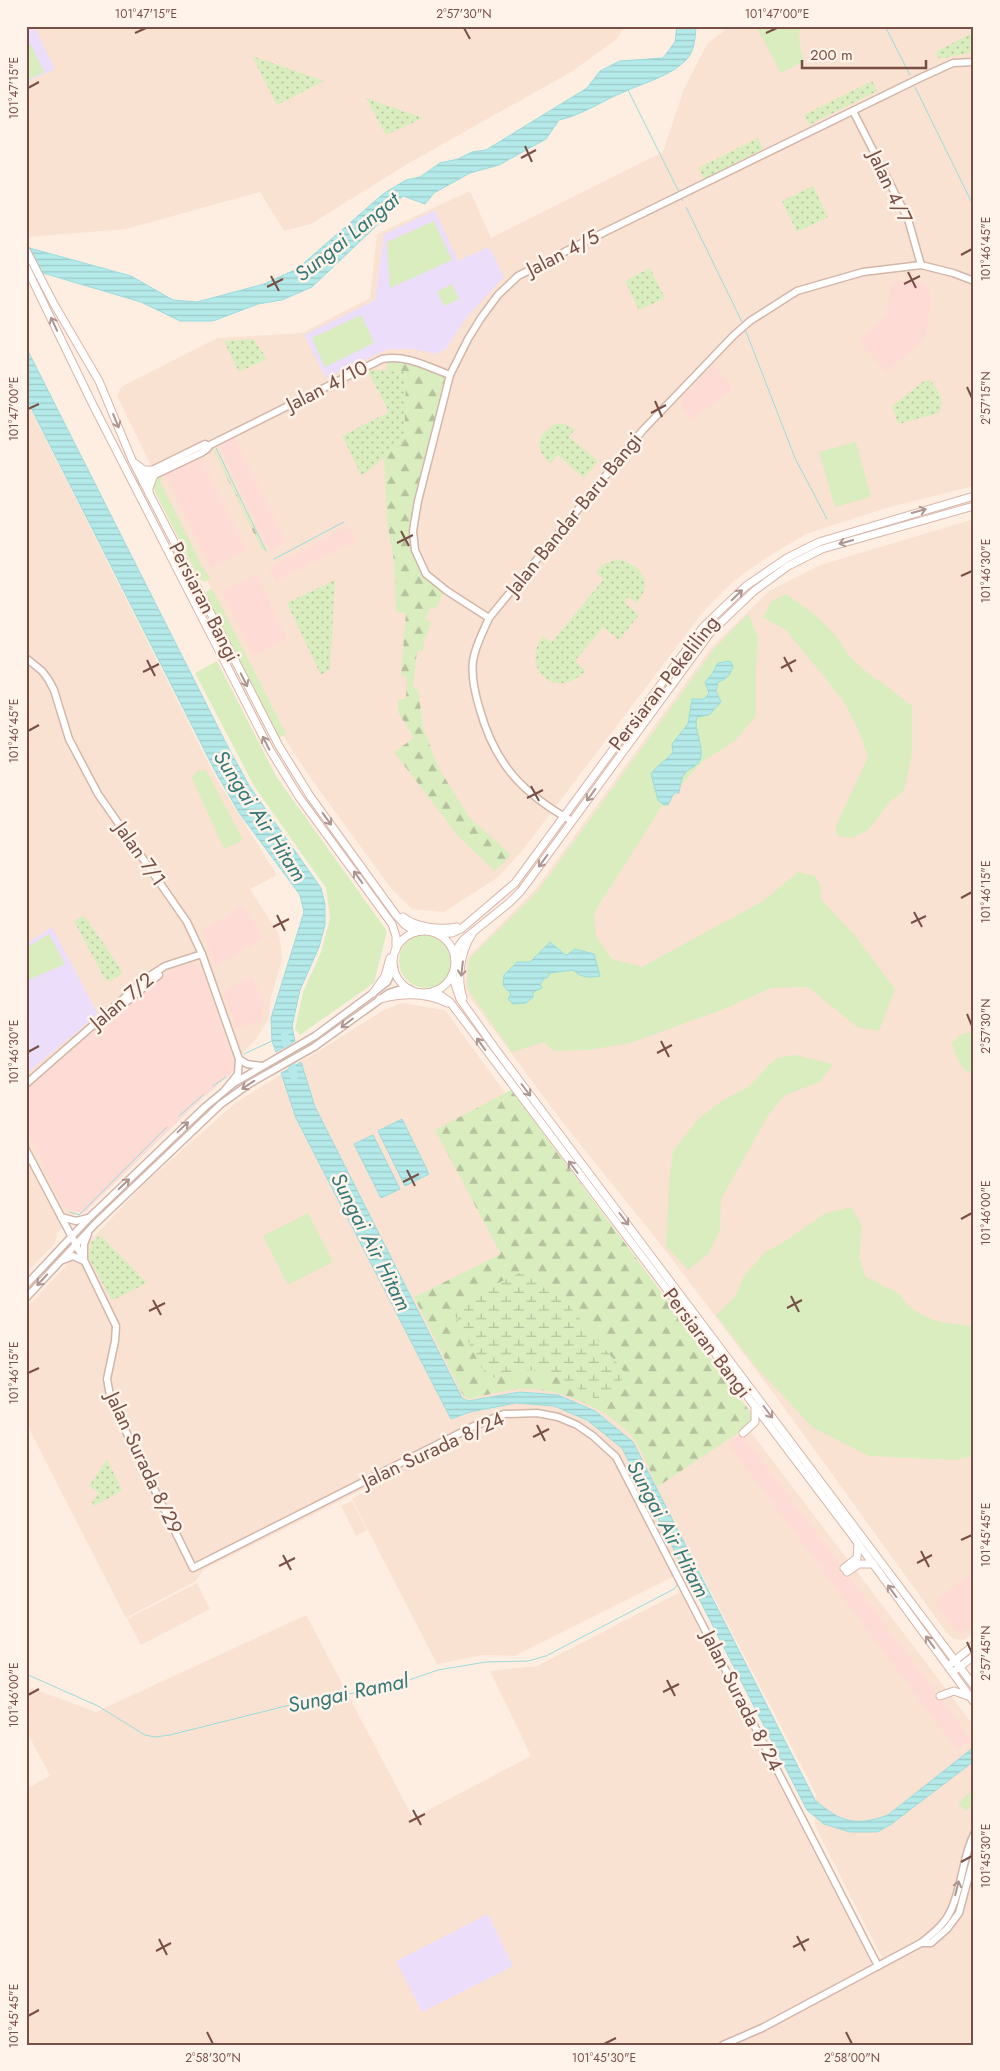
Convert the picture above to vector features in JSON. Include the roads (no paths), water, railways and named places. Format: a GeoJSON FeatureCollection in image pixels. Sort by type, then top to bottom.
{"type":"FeatureCollection","features":[{"type":"Feature","properties":{"kind":"main road","name":"Persiaran Bangi"},"geometry":{"type":"LineString","coordinates":[[26,250],[93,405],[270,750],[299,797],[387,916],[395,930],[396,950]]}},
{"type":"Feature","properties":{"kind":"main road","name":"Persiaran Bangi"},"geometry":{"type":"LineString","coordinates":[[26,267],[40,286],[99,381],[140,479],[278,746],[310,796],[388,903],[405,924],[416,932]]}},
{"type":"Feature","properties":{"kind":"main road"},"geometry":{"type":"LineString","coordinates":[[82,382],[92,391],[95,390],[99,381]]}},
{"type":"Feature","properties":{"kind":"main road"},"geometry":{"type":"LineString","coordinates":[[93,405],[101,415],[132,475],[140,479],[138,487],[160,530],[160,538]]}},
{"type":"Feature","properties":{"kind":"main road"},"geometry":{"type":"LineString","coordinates":[[132,460],[140,468],[153,473],[149,494]]}},
{"type":"Feature","properties":{"kind":"main road","name":"Persiaran Pekeliling"},"geometry":{"type":"LineString","coordinates":[[438,934],[454,932],[467,925],[514,883],[704,627],[746,586],[787,558],[819,542],[974,496]]}},
{"type":"Feature","properties":{"kind":"main road","name":"Persiaran Pekeliling"},"geometry":{"type":"LineString","coordinates":[[455,959],[461,942],[521,891],[710,633],[754,590],[788,566],[822,549],[974,506]]}},
{"type":"Feature","properties":{"kind":"main road"},"geometry":{"type":"LineString","coordinates":[[890,520],[893,528]]}},
{"type":"Feature","properties":{"kind":"main road"},"geometry":{"type":"LineString","coordinates":[[388,903],[405,920],[417,924],[446,928],[467,925]]}},
{"type":"Feature","properties":{"kind":"main road"},"geometry":{"type":"LineString","coordinates":[[374,993],[385,976],[390,961],[392,940],[387,916]]}},
{"type":"Feature","properties":{"kind":"main road"},"geometry":{"type":"LineString","coordinates":[[468,1010],[461,989],[462,969],[466,945],[476,930]]}},
{"type":"Feature","properties":{"kind":"main road"},"geometry":{"type":"LineString","coordinates":[[426,931],[438,934],[450,944],[455,959],[452,975],[446,984],[434,991],[422,992],[410,989],[398,978],[394,967],[396,950],[402,940],[416,932],[426,931]]}},
{"type":"Feature","properties":{"kind":"main road","name":"Persiaran Bangi"},"geometry":{"type":"LineString","coordinates":[[452,975],[457,993],[496,1051],[974,1686]]}},
{"type":"Feature","properties":{"kind":"main road","name":"Persiaran Bangi"},"geometry":{"type":"LineString","coordinates":[[434,991],[445,997],[454,1007],[873,1564],[972,1700]]}},
{"type":"Feature","properties":{"kind":"main road"},"geometry":{"type":"LineString","coordinates":[[380,999],[402,995],[419,995],[436,998],[454,1007]]}},
{"type":"Feature","properties":{"kind":"main road"},"geometry":{"type":"LineString","coordinates":[[743,1433],[755,1422],[754,1406]]}},
{"type":"Feature","properties":{"kind":"main road"},"geometry":{"type":"LineString","coordinates":[[858,1544],[856,1558],[846,1570],[859,1564],[873,1564]]}},
{"type":"Feature","properties":{"kind":"main road"},"geometry":{"type":"LineString","coordinates":[[945,1648],[958,1652],[972,1647]]}},
{"type":"Feature","properties":{"kind":"main road"},"geometry":{"type":"LineString","coordinates":[[947,1666],[972,1647]]}},
{"type":"Feature","properties":{"kind":"main road"},"geometry":{"type":"LineString","coordinates":[[952,1673],[974,1656]]}},
{"type":"Feature","properties":{"kind":"main road"},"geometry":{"type":"LineString","coordinates":[[968,1678],[968,1667],[974,1656]]}},
{"type":"Feature","properties":{"kind":"main road"},"geometry":{"type":"LineString","coordinates":[[940,1696],[950,1691],[958,1691],[972,1700]]}},
{"type":"Feature","properties":{"kind":"street","name":"Jalan 4/5"},"geometry":{"type":"LineString","coordinates":[[489,618],[447,591],[426,574],[418,560],[413,542],[413,531],[418,501],[450,375],[481,318],[506,286],[518,276],[576,246],[853,111],[953,64],[974,62]]}},
{"type":"Feature","properties":{"kind":"street","name":"Jalan 4/7"},"geometry":{"type":"LineString","coordinates":[[853,111],[908,219],[921,265]]}},
{"type":"Feature","properties":{"kind":"street","name":"Jalan Bandar Baru Bangi"},"geometry":{"type":"LineString","coordinates":[[572,822],[537,800],[507,770],[495,752],[485,729],[473,684],[472,663],[489,618],[643,430],[744,326],[781,300],[797,291],[863,272],[921,265],[953,273],[974,281]]}},
{"type":"Feature","properties":{"kind":"street","name":"Jalan 4/10"},"geometry":{"type":"LineString","coordinates":[[140,479],[205,444],[208,446],[382,359],[407,358],[450,375]]}},
{"type":"Feature","properties":{"kind":"street","name":"Jalan 7/1"},"geometry":{"type":"LineString","coordinates":[[26,658],[35,664],[48,679],[54,690],[64,727],[84,769],[104,802],[187,922],[202,954],[239,1059]]}},
{"type":"Feature","properties":{"kind":"street","name":"Jalan 7/2"},"geometry":{"type":"LineString","coordinates":[[26,1084],[174,964],[202,954]]}},
{"type":"Feature","properties":{"kind":"street"},"geometry":{"type":"LineString","coordinates":[[225,1090],[299,1046],[374,993],[387,982],[394,967]]}},
{"type":"Feature","properties":{"kind":"street"},"geometry":{"type":"LineString","coordinates":[[26,1298],[95,1224],[221,1104],[249,1084],[302,1054],[337,1031],[380,999],[395,990],[410,989]]}},
{"type":"Feature","properties":{"kind":"street"},"geometry":{"type":"LineString","coordinates":[[26,1285],[89,1218],[161,1148],[225,1090],[238,1074],[239,1059],[247,1064],[263,1066]]}},
{"type":"Feature","properties":{"kind":"street","name":"Jalan Surada 8/29"},"geometry":{"type":"LineString","coordinates":[[26,1150],[85,1262],[116,1326],[115,1341],[107,1379],[111,1401],[194,1568]]}},
{"type":"Feature","properties":{"kind":"street"},"geometry":{"type":"LineString","coordinates":[[61,1217],[76,1221],[89,1218]]}},
{"type":"Feature","properties":{"kind":"street"},"geometry":{"type":"LineString","coordinates":[[53,1257],[64,1238],[64,1227],[61,1217]]}},
{"type":"Feature","properties":{"kind":"street"},"geometry":{"type":"LineString","coordinates":[[59,1263],[73,1256],[85,1262],[84,1244],[95,1224]]}},
{"type":"Feature","properties":{"kind":"street","name":"Jalan Surada 8/24"},"geometry":{"type":"LineString","coordinates":[[194,1568],[489,1419],[504,1414],[537,1413],[558,1417],[577,1425],[609,1449],[616,1457],[878,1966]]}},
{"type":"Feature","properties":{"kind":"street"},"geometry":{"type":"LineString","coordinates":[[723,2045],[762,2028],[921,1943],[941,1926],[950,1913],[974,1834]]}},
{"type":"Feature","properties":{"kind":"street"},"geometry":{"type":"LineString","coordinates":[[921,1943],[931,1943],[947,1929],[959,1913],[974,1857]]}},
{"type":"Feature","properties":{"kind":"water","name":"Sungai Langat"},"geometry":{"type":"Polygon","coordinates":[[[677,26],[696,26],[692,52],[674,70],[585,111],[559,120],[546,139],[499,165],[470,173],[434,193],[425,204],[403,196],[395,204],[392,211],[312,287],[282,300],[258,304],[213,321],[180,321],[141,302],[26,268],[26,247],[131,276],[173,300],[197,302],[264,284],[297,269],[383,194],[406,180],[420,177],[440,163],[458,159],[472,152],[486,150],[587,88],[600,71],[620,61],[663,58],[675,42],[677,26]]]}},
{"type":"Feature","properties":{"kind":"water"},"geometry":{"type":"Polygon","coordinates":[[[26,347],[228,747],[250,787],[321,888],[325,904],[325,925],[319,947],[300,990],[292,1026],[295,1041],[276,1052],[272,1041],[271,1018],[304,912],[300,895],[240,814],[216,773],[26,398],[26,347]]]}},
{"type":"Feature","properties":{"kind":"water"},"geometry":{"type":"Polygon","coordinates":[[[730,661],[733,666],[731,672],[726,678],[718,682],[716,691],[721,702],[709,715],[697,717],[696,726],[701,746],[700,759],[684,775],[679,793],[674,793],[668,805],[664,805],[658,800],[651,774],[673,752],[672,744],[688,724],[692,699],[705,698],[709,693],[705,682],[718,663],[730,661]]]}},
{"type":"Feature","properties":{"kind":"water"},"geometry":{"type":"Polygon","coordinates":[[[550,942],[567,955],[575,949],[594,954],[600,976],[586,977],[579,975],[573,970],[550,973],[540,984],[542,988],[533,992],[533,997],[526,1003],[513,1004],[508,999],[511,994],[503,985],[504,975],[517,962],[530,962],[550,942]]]}},
{"type":"Feature","properties":{"kind":"water"},"geometry":{"type":"Polygon","coordinates":[[[301,1062],[315,1107],[462,1398],[468,1401],[520,1392],[558,1395],[595,1411],[633,1442],[815,1800],[840,1818],[857,1821],[876,1819],[888,1815],[974,1747],[974,1761],[890,1825],[877,1832],[850,1832],[824,1824],[807,1810],[622,1448],[587,1420],[554,1406],[516,1403],[470,1412],[451,1419],[296,1118],[281,1073],[301,1062]]]}},
{"type":"Feature","properties":{"kind":"water"},"geometry":{"type":"Polygon","coordinates":[[[402,1119],[429,1174],[405,1186],[378,1131],[402,1119]]]}},
{"type":"Feature","properties":{"kind":"water"},"geometry":{"type":"Polygon","coordinates":[[[373,1135],[400,1189],[381,1198],[354,1144],[373,1135]]]}},
{"type":"Feature","properties":{"kind":"waterway"},"geometry":{"type":"LineString","coordinates":[[885,26],[910,75]]}},
{"type":"Feature","properties":{"kind":"waterway"},"geometry":{"type":"LineString","coordinates":[[915,87],[974,207]]}},
{"type":"Feature","properties":{"kind":"waterway"},"geometry":{"type":"LineString","coordinates":[[628,90],[679,192]]}},
{"type":"Feature","properties":{"kind":"waterway"},"geometry":{"type":"LineString","coordinates":[[686,207],[742,322]]}},
{"type":"Feature","properties":{"kind":"waterway"},"geometry":{"type":"LineString","coordinates":[[745,329],[795,458],[827,519]]}},
{"type":"Feature","properties":{"kind":"waterway"},"geometry":{"type":"LineString","coordinates":[[216,448],[266,551]]}},
{"type":"Feature","properties":{"kind":"waterway"},"geometry":{"type":"LineString","coordinates":[[274,559],[344,522]]}},
{"type":"Feature","properties":{"kind":"waterway","name":"Sungai Air Hitam"},"geometry":{"type":"LineString","coordinates":[[285,1036],[294,1076]]}},
{"type":"Feature","properties":{"kind":"waterway"},"geometry":{"type":"LineString","coordinates":[[244,1054],[272,1041]]}},
{"type":"Feature","properties":{"kind":"waterway"},"geometry":{"type":"LineString","coordinates":[[213,1086],[226,1077]]}},
{"type":"Feature","properties":{"kind":"waterway"},"geometry":{"type":"LineString","coordinates":[[179,1116],[204,1094]]}},
{"type":"Feature","properties":{"kind":"waterway"},"geometry":{"type":"LineString","coordinates":[[70,1212],[79,1215],[167,1127]]}},
{"type":"Feature","properties":{"kind":"waterway","name":"Sungai Ramal"},"geometry":{"type":"LineString","coordinates":[[682,1580],[688,1574]]}},
{"type":"Feature","properties":{"kind":"waterway","name":"Sungai Ramal"},"geometry":{"type":"LineString","coordinates":[[26,1674],[98,1706],[145,1735],[155,1737],[170,1735],[318,1698],[383,1689],[438,1670],[486,1662],[528,1661],[546,1656],[674,1589],[679,1583]]}}]}
